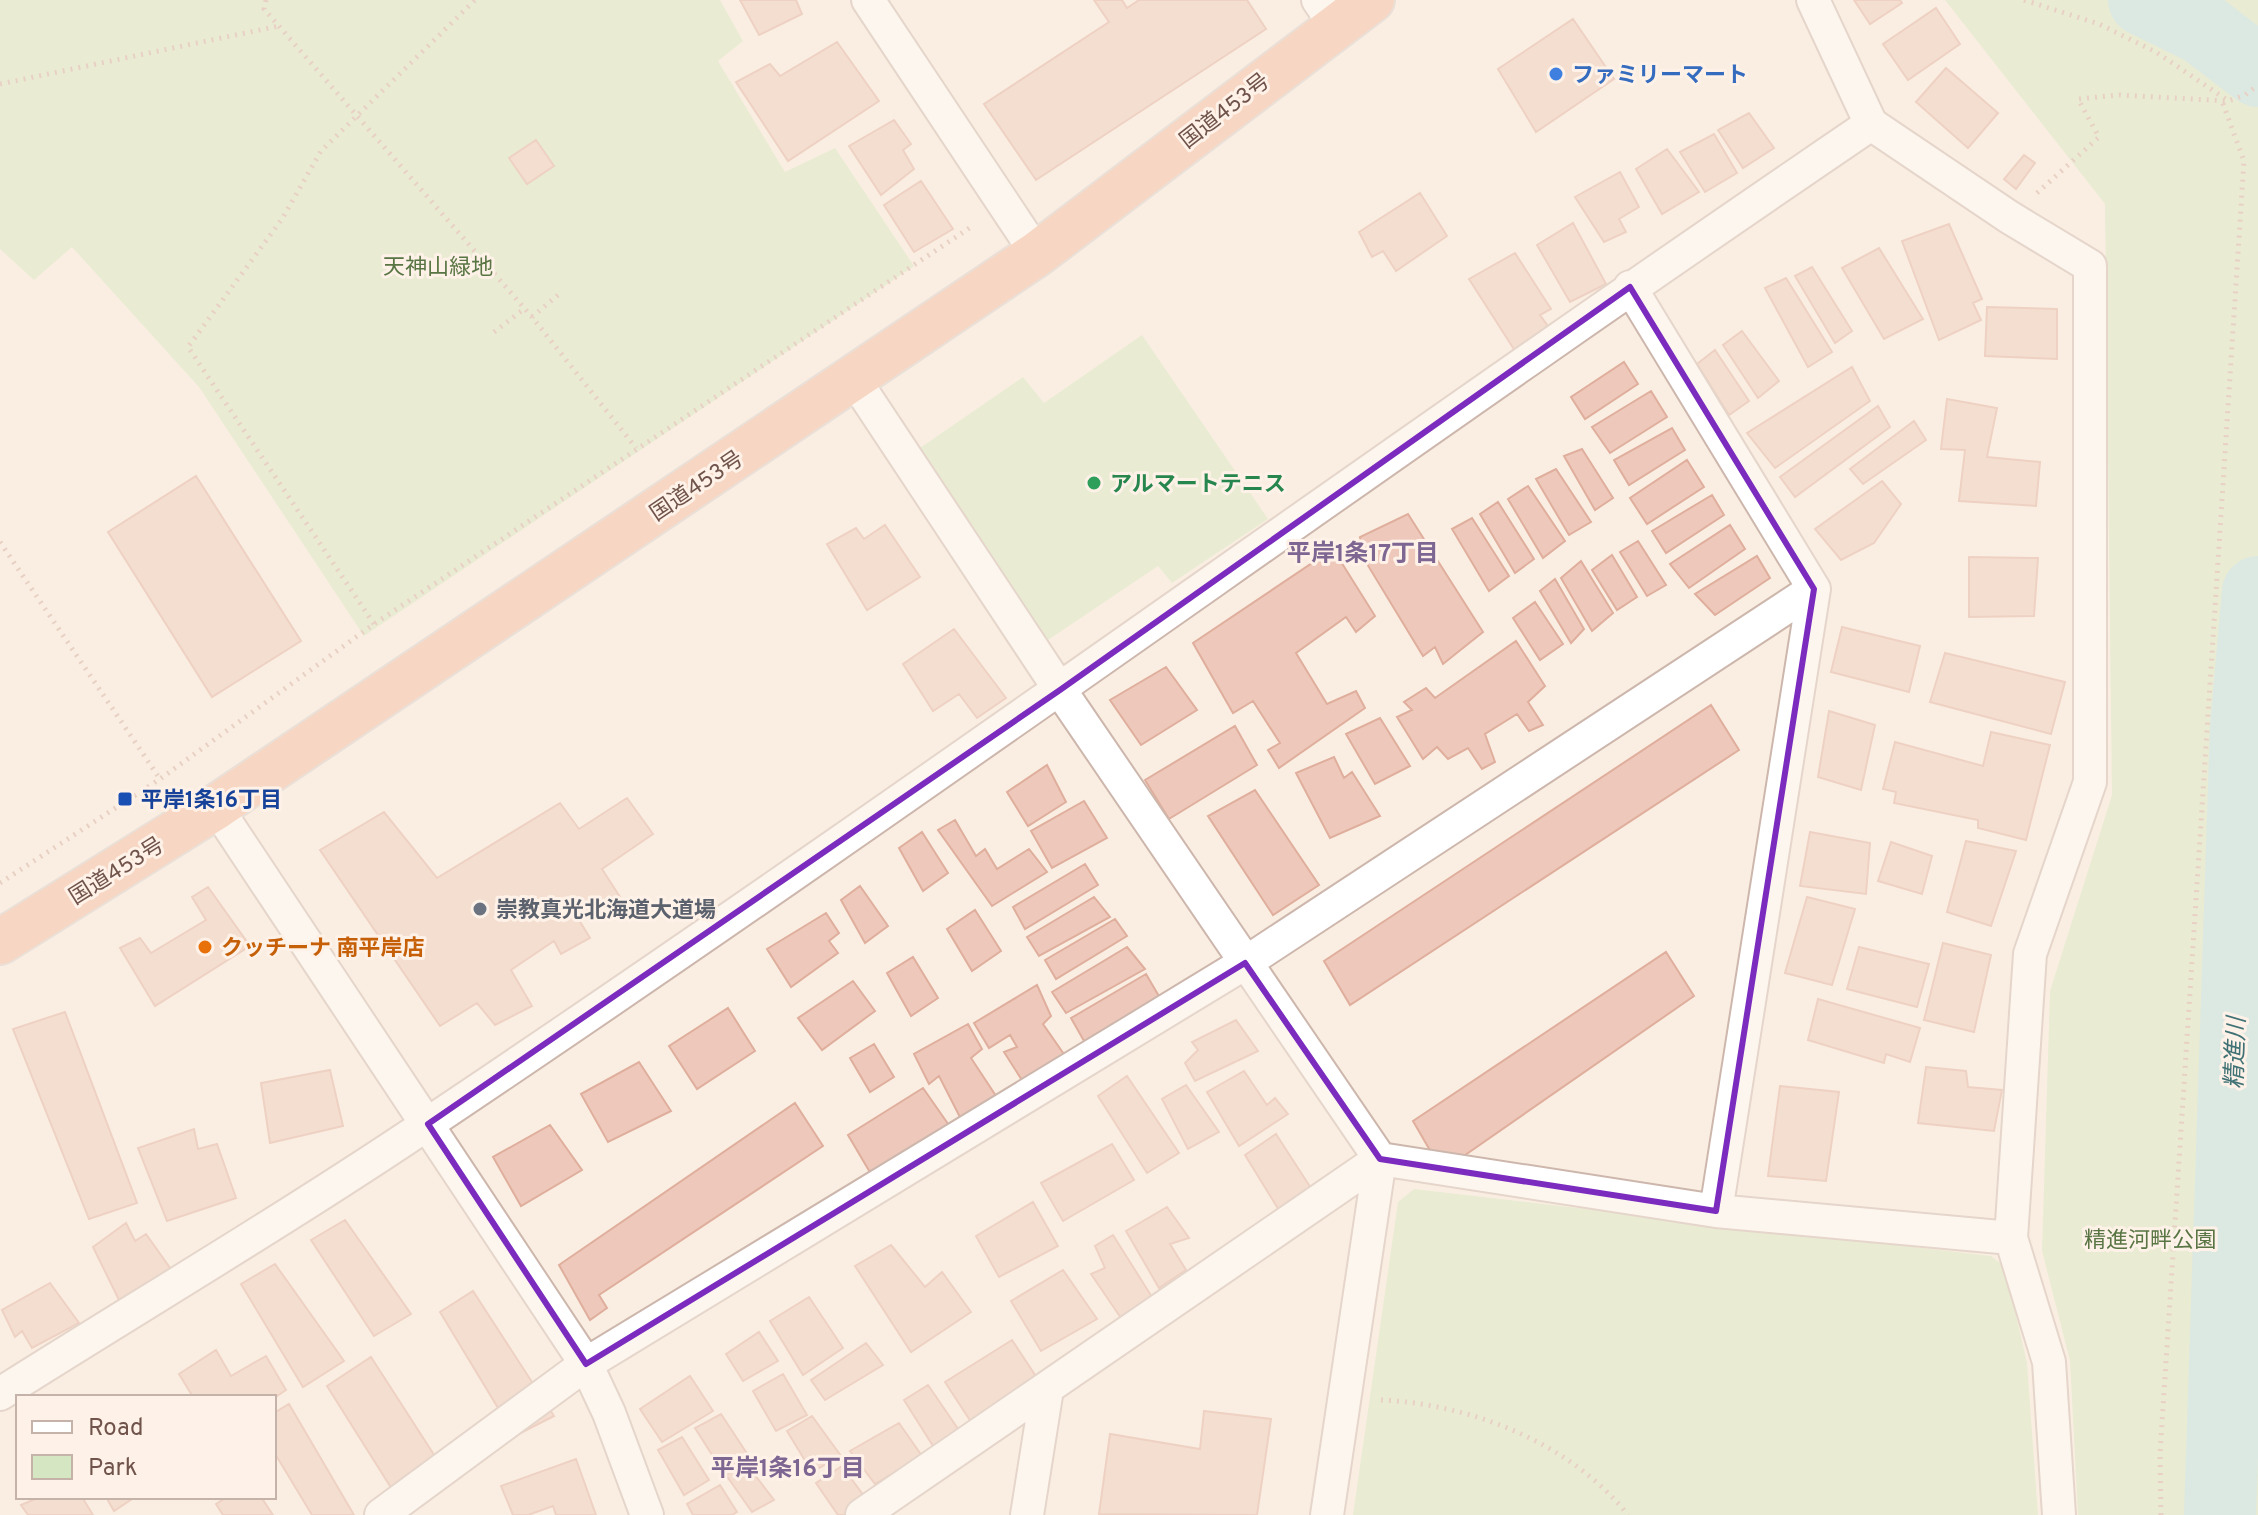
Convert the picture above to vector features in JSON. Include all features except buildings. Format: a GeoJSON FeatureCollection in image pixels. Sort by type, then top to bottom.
{"type":"FeatureCollection","features":[{"type":"Feature","properties":{"kind":"highway","name":"国道453号"},"geometry":{"type":"LineString","coordinates":[[0,942],[216,807],[1037,254],[1326,13],[1372,0]]}},
{"type":"Feature","properties":{"kind":"street"},"geometry":{"type":"LineString","coordinates":[[868,0],[1037,254]]}},
{"type":"Feature","properties":{"kind":"street"},"geometry":{"type":"LineString","coordinates":[[1813,0],[1871,124],[2009,217],[2090,266],[2090,782],[2030,954],[2011,1238],[2049,1362],[2059,1515]]}},
{"type":"Feature","properties":{"kind":"street"},"geometry":{"type":"LineString","coordinates":[[0,1394],[428,1124],[1060,690],[1630,287],[1871,124]]}},
{"type":"Feature","properties":{"kind":"street"},"geometry":{"type":"LineString","coordinates":[[1630,287],[1814,589],[1716,1211]]}},
{"type":"Feature","properties":{"kind":"street"},"geometry":{"type":"LineString","coordinates":[[854,379],[1060,690],[1380,1159],[1327,1515]]}},
{"type":"Feature","properties":{"kind":"street"},"geometry":{"type":"LineString","coordinates":[[381,1515],[586,1364],[1245,963],[1814,589]]}},
{"type":"Feature","properties":{"kind":"street"},"geometry":{"type":"LineString","coordinates":[[216,807],[586,1364],[609,1413],[647,1515]]}},
{"type":"Feature","properties":{"kind":"street"},"geometry":{"type":"LineString","coordinates":[[862,1515],[1380,1159],[1716,1211],[2011,1238]]}},
{"type":"Feature","properties":{"kind":"street"},"geometry":{"type":"LineString","coordinates":[[1027,1515],[1047,1389]]}},
{"type":"Feature","properties":{"kind":"path"},"geometry":{"type":"LineString","coordinates":[[266,0],[264,9],[532,317],[636,448]]}},
{"type":"Feature","properties":{"kind":"path"},"geometry":{"type":"LineString","coordinates":[[374,624],[188,347],[282,219],[321,151],[475,0]]}},
{"type":"Feature","properties":{"kind":"path"},"geometry":{"type":"LineString","coordinates":[[2024,0],[2099,24],[2141,45],[2225,101],[2244,161],[2160,1454],[2161,1515]]}},
{"type":"Feature","properties":{"kind":"path"},"geometry":{"type":"LineString","coordinates":[[0,84],[279,26]]}},
{"type":"Feature","properties":{"kind":"path"},"geometry":{"type":"LineString","coordinates":[[2009,217],[2099,137],[2078,99],[2119,95],[2225,101],[2245,95],[2258,85]]}},
{"type":"Feature","properties":{"kind":"path"},"geometry":{"type":"LineString","coordinates":[[0,883],[160,779],[374,624],[1005,205]]}},
{"type":"Feature","properties":{"kind":"path"},"geometry":{"type":"LineString","coordinates":[[532,317],[558,295]]}},
{"type":"Feature","properties":{"kind":"path"},"geometry":{"type":"LineString","coordinates":[[494,332],[524,309]]}},
{"type":"Feature","properties":{"kind":"path"},"geometry":{"type":"LineString","coordinates":[[0,542],[160,779]]}},
{"type":"Feature","properties":{"kind":"path"},"geometry":{"type":"LineString","coordinates":[[1344,1398],[1452,1408],[1489,1421],[1576,1466],[1628,1515]]}},
{"type":"Feature","properties":{"kind":"highlighted area"},"geometry":{"type":"Polygon","coordinates":[[[1630,287],[1814,589],[1716,1211],[1380,1159],[1245,963],[586,1364],[428,1124],[1060,690],[1630,287]]]}},
{"type":"Feature","properties":{"kind":"green space","name":"天神山緑地"},"geometry":{"type":"Polygon","coordinates":[[[0,0],[720,0],[743,41],[718,61],[785,172],[835,148],[914,266],[364,636],[199,387],[72,247],[34,280],[0,249],[0,0]]]}},
{"type":"Feature","properties":{"kind":"green space","name":"精進河畔公園"},"geometry":{"type":"Polygon","coordinates":[[[1945,0],[2258,0],[2258,1515],[2078,1515],[2070,1361],[2042,1251],[2050,991],[2112,795],[2105,204],[1945,0]]]}},
{"type":"Feature","properties":{"kind":"green space","name":"アルマートテニス"},"geometry":{"type":"Polygon","coordinates":[[[1142,335],[1268,519],[1172,583],[1158,566],[1048,640],[920,448],[1023,377],[1044,403],[1142,335]]]}},
{"type":"Feature","properties":{"kind":"green space"},"geometry":{"type":"Polygon","coordinates":[[[1414,1189],[1991,1256],[2005,1267],[2027,1363],[2038,1515],[1353,1515],[1398,1202],[1414,1189]]]}},
{"type":"Feature","properties":{"kind":"waterway","name":"精進川"},"geometry":{"type":"LineString","coordinates":[[2144,0],[2203,29],[2258,71]]}},
{"type":"Feature","properties":{"kind":"waterway","name":"精進川"},"geometry":{"type":"LineString","coordinates":[[2220,1515],[2246,726],[2258,592]]}},
{"type":"Feature","properties":{"kind":"place","name":"ファミリーマート"},"geometry":{"type":"Point","coordinates":[1556,74]}},
{"type":"Feature","properties":{"kind":"place","name":"アルマートテニス"},"geometry":{"type":"Point","coordinates":[1094,483]}},
{"type":"Feature","properties":{"kind":"place","name":"平岸1条16丁目"},"geometry":{"type":"Point","coordinates":[125,799]}},
{"type":"Feature","properties":{"kind":"place","name":"崇教真光北海道大道場"},"geometry":{"type":"Point","coordinates":[480,909]}},
{"type":"Feature","properties":{"kind":"place","name":"クッチーナ 南平岸店"},"geometry":{"type":"Point","coordinates":[205,947]}},
{"type":"Feature","properties":{"kind":"district","name":"平岸1条17丁目"},"geometry":{"type":"Point","coordinates":[1363,553]}},
{"type":"Feature","properties":{"kind":"district","name":"平岸1条16丁目"},"geometry":{"type":"Point","coordinates":[788,1468]}}]}
